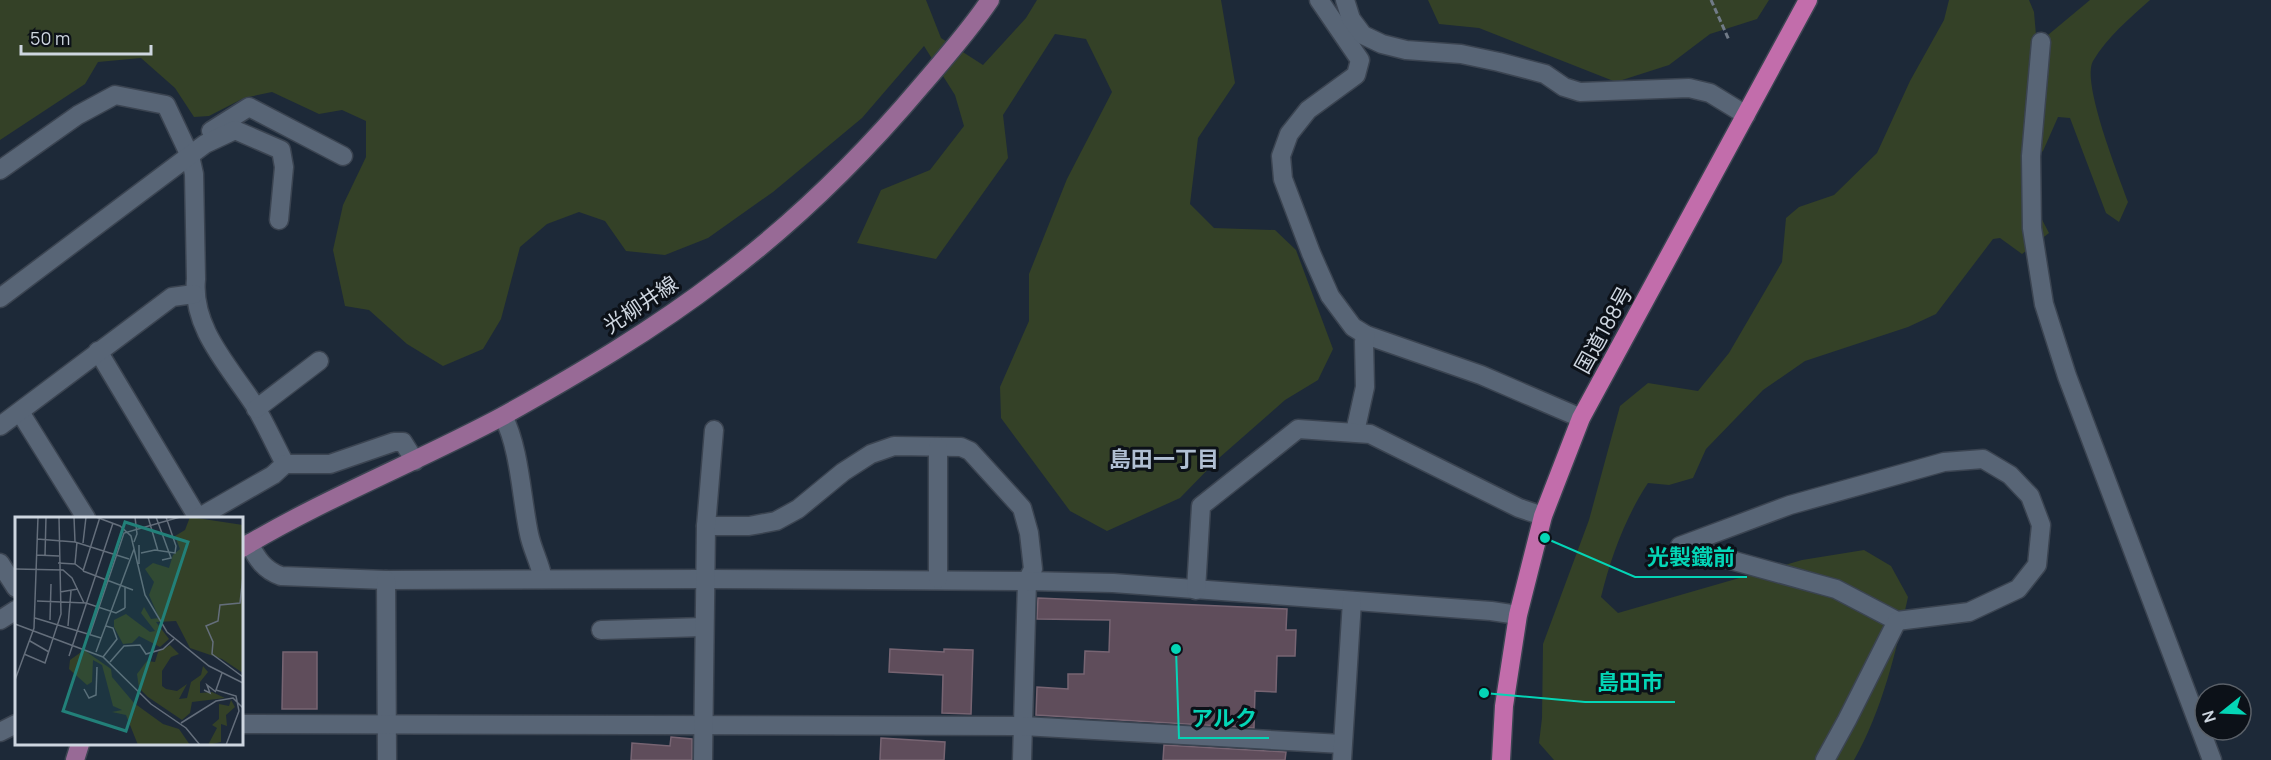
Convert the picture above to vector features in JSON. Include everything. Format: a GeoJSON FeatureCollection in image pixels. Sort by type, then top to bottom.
{"type":"FeatureCollection","features":[{"type":"Feature","properties":{"kind":"highway","name":"国道188号"},"geometry":{"type":"LineString","coordinates":[[1502,760],[1504,706],[1518,615],[1543,516],[1581,418],[1809,0]]}},
{"type":"Feature","properties":{"kind":"highway","name":"国道188号"},"geometry":{"type":"LineString","coordinates":[[1504,706],[1509,760]]}},
{"type":"Feature","properties":{"kind":"main road","name":"光柳井線"},"geometry":{"type":"LineString","coordinates":[[245,545],[284,523],[415,461],[503,416],[614,352],[722,277],[808,206],[897,115],[977,20],[990,0]]}},
{"type":"Feature","properties":{"kind":"main road"},"geometry":{"type":"LineString","coordinates":[[75,760],[80,745]]}},
{"type":"Feature","properties":{"kind":"street"},"geometry":{"type":"LineString","coordinates":[[1319,0],[1360,60],[1356,75],[1308,110],[1289,134],[1281,156],[1283,179],[1311,254],[1330,296],[1353,327],[1366,335],[1481,375],[1581,418]]}},
{"type":"Feature","properties":{"kind":"street"},"geometry":{"type":"LineString","coordinates":[[1345,0],[1351,19],[1364,35],[1382,44],[1406,50],[1461,54],[1499,62],[1545,74],[1564,87],[1580,92],[1689,88],[1710,93],[1746,115]]}},
{"type":"Feature","properties":{"kind":"street"},"geometry":{"type":"LineString","coordinates":[[2041,42],[2031,156],[2032,228],[2044,303],[2067,376],[2212,760]]}},
{"type":"Feature","properties":{"kind":"street"},"geometry":{"type":"LineString","coordinates":[[1360,60],[1378,52],[1382,44]]}},
{"type":"Feature","properties":{"kind":"street"},"geometry":{"type":"LineString","coordinates":[[0,170],[78,115],[115,95],[166,105],[190,156],[194,174],[196,279],[194,294],[203,328],[256,409],[285,464]]}},
{"type":"Feature","properties":{"kind":"street"},"geometry":{"type":"LineString","coordinates":[[205,144],[206,134],[249,107],[343,156]]}},
{"type":"Feature","properties":{"kind":"street"},"geometry":{"type":"LineString","coordinates":[[0,298],[205,144],[235,130],[281,150],[284,167],[279,220]]}},
{"type":"Feature","properties":{"kind":"street"},"geometry":{"type":"LineString","coordinates":[[0,426],[172,297],[194,294]]}},
{"type":"Feature","properties":{"kind":"street"},"geometry":{"type":"LineString","coordinates":[[1355,432],[1365,387],[1364,342],[1366,335]]}},
{"type":"Feature","properties":{"kind":"street"},"geometry":{"type":"LineString","coordinates":[[99,351],[197,517]]}},
{"type":"Feature","properties":{"kind":"street"},"geometry":{"type":"LineString","coordinates":[[256,409],[319,361]]}},
{"type":"Feature","properties":{"kind":"street"},"geometry":{"type":"LineString","coordinates":[[20,412],[85,517]]}},
{"type":"Feature","properties":{"kind":"street"},"geometry":{"type":"LineString","coordinates":[[503,416],[512,434],[527,526],[543,579]]}},
{"type":"Feature","properties":{"kind":"street"},"geometry":{"type":"LineString","coordinates":[[703,760],[706,526],[714,429]]}},
{"type":"Feature","properties":{"kind":"street"},"geometry":{"type":"LineString","coordinates":[[1196,590],[1201,506],[1298,429],[1370,434],[1519,508],[1543,516]]}},
{"type":"Feature","properties":{"kind":"street"},"geometry":{"type":"LineString","coordinates":[[200,517],[273,476],[285,464],[330,464],[394,442],[403,442],[415,461]]}},
{"type":"Feature","properties":{"kind":"street"},"geometry":{"type":"LineString","coordinates":[[706,526],[749,526],[776,521],[798,509],[843,472],[870,454],[894,446],[961,447],[970,451],[1022,508],[1029,533],[1033,569],[1027,581],[1022,760]]}},
{"type":"Feature","properties":{"kind":"street"},"geometry":{"type":"LineString","coordinates":[[938,447],[938,579]]}},
{"type":"Feature","properties":{"kind":"street"},"geometry":{"type":"LineString","coordinates":[[1983,459],[2010,475],[2030,496],[2041,525],[2037,565],[2018,589],[1969,612],[1897,621],[1836,589],[1680,546],[1790,505],[1944,462],[1983,459]]}},
{"type":"Feature","properties":{"kind":"street"},"geometry":{"type":"LineString","coordinates":[[245,545],[267,571],[281,576],[386,580],[938,579],[1027,581],[1113,584],[1491,611],[1518,615]]}},
{"type":"Feature","properties":{"kind":"street"},"geometry":{"type":"LineString","coordinates":[[0,563],[15,586]]}},
{"type":"Feature","properties":{"kind":"street"},"geometry":{"type":"LineString","coordinates":[[386,580],[387,760]]}},
{"type":"Feature","properties":{"kind":"street"},"geometry":{"type":"LineString","coordinates":[[243,724],[703,727],[1023,726],[1342,752],[1352,601]]}},
{"type":"Feature","properties":{"kind":"street"},"geometry":{"type":"LineString","coordinates":[[0,620],[15,611]]}},
{"type":"Feature","properties":{"kind":"street"},"geometry":{"type":"LineString","coordinates":[[1825,760],[1848,720],[1897,621]]}},
{"type":"Feature","properties":{"kind":"street"},"geometry":{"type":"LineString","coordinates":[[601,630],[704,627]]}},
{"type":"Feature","properties":{"kind":"street"},"geometry":{"type":"LineString","coordinates":[[0,732],[15,724]]}},
{"type":"Feature","properties":{"kind":"path"},"geometry":{"type":"LineString","coordinates":[[1711,0],[1729,40]]}},
{"type":"Feature","properties":{"kind":"green space"},"geometry":{"type":"Polygon","coordinates":[[[0,0],[926,0],[941,38],[983,65],[1026,18],[1037,0],[1221,0],[1235,83],[1198,138],[1190,204],[1214,228],[1275,230],[1296,250],[1333,349],[1318,380],[1285,400],[1219,458],[1180,498],[1107,531],[1070,511],[1001,418],[1000,387],[1029,321],[1029,274],[1067,179],[1112,92],[1086,39],[1055,34],[1003,115],[1008,158],[936,259],[857,243],[881,190],[930,170],[964,126],[955,95],[924,46],[862,118],[773,192],[708,238],[665,255],[626,251],[605,221],[579,212],[547,224],[520,247],[501,319],[483,349],[443,366],[407,344],[369,310],[345,306],[333,250],[343,205],[366,157],[366,121],[342,110],[319,114],[272,92],[244,98],[209,116],[194,117],[175,88],[141,58],[98,62],[85,84],[0,140],[0,0]]]}},
{"type":"Feature","properties":{"kind":"green space"},"geometry":{"type":"Polygon","coordinates":[[[1428,0],[1769,0],[1757,19],[1710,34],[1669,65],[1616,82],[1479,28],[1439,24],[1428,0]]]}},
{"type":"Feature","properties":{"kind":"green space"},"geometry":{"type":"Polygon","coordinates":[[[1949,0],[2029,0],[2034,12],[2036,35],[2027,191],[2049,233],[2022,254],[2000,238],[1993,239],[1936,314],[1908,327],[1805,361],[1763,390],[1706,449],[1693,478],[1669,485],[1648,483],[1632,510],[1620,538],[1601,597],[1618,613],[1802,560],[1864,550],[1891,566],[1908,597],[1887,681],[1864,741],[1854,760],[1554,760],[1539,743],[1542,718],[1543,644],[1589,520],[1620,406],[1648,383],[1698,391],[1729,353],[1782,262],[1786,218],[1799,207],[1834,195],[1877,153],[1910,81],[1944,20],[1949,0]]]}},
{"type":"Feature","properties":{"kind":"green space"},"geometry":{"type":"Polygon","coordinates":[[[2090,0],[2150,0],[2105,44],[2093,61],[2091,72],[2096,108],[2128,202],[2119,222],[2106,213],[2070,118],[2058,117],[2043,151],[2034,158],[2048,35],[2090,0]]]}},
{"type":"Feature","properties":{"kind":"building"},"geometry":{"type":"Polygon","coordinates":[[[1038,598],[1287,609],[1286,630],[1296,630],[1295,656],[1277,656],[1276,692],[1255,691],[1254,728],[1036,715],[1037,687],[1068,689],[1068,674],[1084,674],[1085,651],[1109,652],[1110,620],[1037,619],[1038,598]]]}},
{"type":"Feature","properties":{"kind":"building"},"geometry":{"type":"Polygon","coordinates":[[[890,649],[944,652],[944,649],[973,650],[971,714],[942,713],[943,675],[889,672],[890,649]]]}},
{"type":"Feature","properties":{"kind":"building"},"geometry":{"type":"Polygon","coordinates":[[[283,652],[317,652],[317,709],[282,709],[283,652]]]}},
{"type":"Feature","properties":{"kind":"building"},"geometry":{"type":"Polygon","coordinates":[[[671,737],[692,739],[692,760],[631,760],[632,743],[670,746],[671,737]]]}},
{"type":"Feature","properties":{"kind":"building"},"geometry":{"type":"Polygon","coordinates":[[[881,738],[945,742],[944,760],[880,760],[881,738]]]}},
{"type":"Feature","properties":{"kind":"building"},"geometry":{"type":"Polygon","coordinates":[[[1164,745],[1286,752],[1285,760],[1163,760],[1164,745]]]}},
{"type":"Feature","properties":{"kind":"place","name":"光製鐵前"},"geometry":{"type":"Point","coordinates":[1545,538]}},
{"type":"Feature","properties":{"kind":"place","name":"アルク"},"geometry":{"type":"Point","coordinates":[1176,649]}},
{"type":"Feature","properties":{"kind":"place","name":"島田市"},"geometry":{"type":"Point","coordinates":[1484,693]}},
{"type":"Feature","properties":{"kind":"district","name":"島田一丁目"},"geometry":{"type":"Point","coordinates":[1164,459]}}]}
